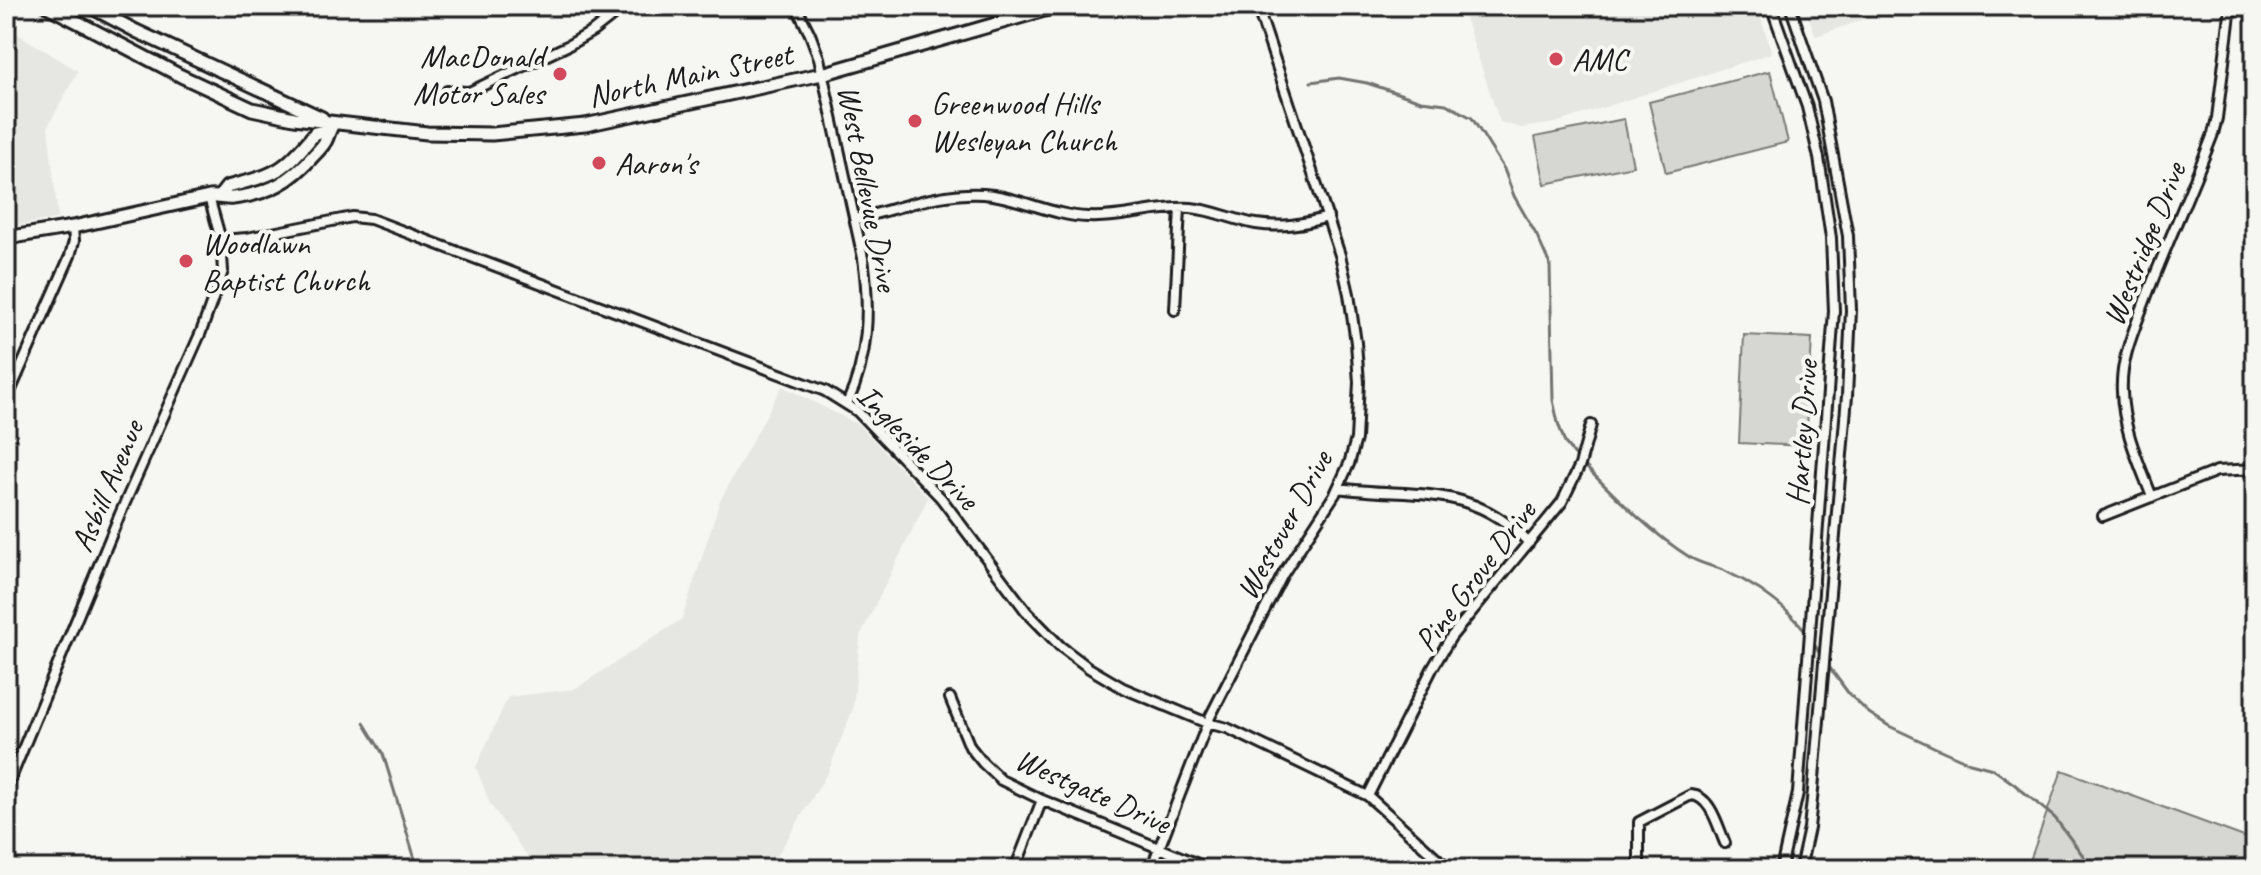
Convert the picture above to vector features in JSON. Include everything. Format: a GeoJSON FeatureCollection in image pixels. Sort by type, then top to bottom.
{"type":"FeatureCollection","features":[{"type":"Feature","properties":{"kind":"main road","name":"North Main Street"},"geometry":{"type":"LineString","coordinates":[[47,6],[252,109],[331,127],[492,134],[585,125],[822,74],[1058,6]]}},
{"type":"Feature","properties":{"kind":"main road"},"geometry":{"type":"LineString","coordinates":[[6,238],[215,197],[242,197],[271,189],[288,181],[327,140],[331,127],[89,6]]}},
{"type":"Feature","properties":{"kind":"street"},"geometry":{"type":"LineString","coordinates":[[447,91],[469,92],[569,45],[625,6]]}},
{"type":"Feature","properties":{"kind":"street","name":"West Bellevue Drive"},"geometry":{"type":"LineString","coordinates":[[796,6],[810,34],[822,74],[863,258],[868,306],[862,364],[847,404]]}},
{"type":"Feature","properties":{"kind":"street","name":"Westover Drive"},"geometry":{"type":"LineString","coordinates":[[1151,869],[1207,723],[1283,574],[1338,488],[1349,464],[1359,415],[1356,343],[1340,255],[1257,6]]}},
{"type":"Feature","properties":{"kind":"street","name":"Hartley Drive"},"geometry":{"type":"LineString","coordinates":[[1771,6],[1807,107],[1819,158],[1831,238],[1834,324],[1798,793],[1781,869]]}},
{"type":"Feature","properties":{"kind":"street","name":"Hartley Drive"},"geometry":{"type":"LineString","coordinates":[[1790,6],[1823,101],[1848,236],[1851,310],[1847,396],[1821,701],[1809,828],[1800,869]]}},
{"type":"Feature","properties":{"kind":"street","name":"Westridge Drive"},"geometry":{"type":"LineString","coordinates":[[2152,497],[2125,420],[2123,369],[2144,303],[2213,134],[2231,6]]}},
{"type":"Feature","properties":{"kind":"street"},"geometry":{"type":"LineString","coordinates":[[855,219],[951,196],[976,194],[1006,197],[1082,217],[1180,208],[1274,226],[1300,225],[1328,217]]}},
{"type":"Feature","properties":{"kind":"street","name":"Asbill Avenue"},"geometry":{"type":"LineString","coordinates":[[6,790],[115,527],[201,332],[223,271],[215,197]]}},
{"type":"Feature","properties":{"kind":"street"},"geometry":{"type":"LineString","coordinates":[[1175,310],[1180,208]]}},
{"type":"Feature","properties":{"kind":"street","name":"Ingleside Drive"},"geometry":{"type":"LineString","coordinates":[[221,240],[247,238],[352,217],[371,219],[825,391],[857,411],[941,498],[1026,611],[1060,646],[1123,688],[1207,723],[1227,728],[1368,796],[1449,869]]}},
{"type":"Feature","properties":{"kind":"street"},"geometry":{"type":"LineString","coordinates":[[6,401],[70,256],[74,241],[73,227]]}},
{"type":"Feature","properties":{"kind":"street","name":"Pine Grove Drive"},"geometry":{"type":"LineString","coordinates":[[1368,796],[1451,637],[1562,502],[1580,465],[1591,425]]}},
{"type":"Feature","properties":{"kind":"street"},"geometry":{"type":"LineString","coordinates":[[2103,516],[2217,471],[2255,469]]}},
{"type":"Feature","properties":{"kind":"street"},"geometry":{"type":"LineString","coordinates":[[1338,488],[1467,501],[1502,518],[1529,543]]}},
{"type":"Feature","properties":{"kind":"street","name":"Westgate Drive"},"geometry":{"type":"LineString","coordinates":[[950,698],[970,747],[1001,780],[1210,869]]}},
{"type":"Feature","properties":{"kind":"street"},"geometry":{"type":"LineString","coordinates":[[1639,869],[1639,822],[1691,795],[1698,795],[1704,800],[1725,843]]}},
{"type":"Feature","properties":{"kind":"street"},"geometry":{"type":"LineString","coordinates":[[1015,869],[1042,800]]}},
{"type":"Feature","properties":{"kind":"shaded area"},"geometry":{"type":"Polygon","coordinates":[[[1461,6],[1757,6],[1772,53],[1555,123],[1521,128],[1500,122],[1461,6]]]}},
{"type":"Feature","properties":{"kind":"shaded area"},"geometry":{"type":"Polygon","coordinates":[[[1804,6],[1902,6],[1816,36],[1804,6]]]}},
{"type":"Feature","properties":{"kind":"shaded area"},"geometry":{"type":"Polygon","coordinates":[[[6,27],[78,71],[48,126],[58,218],[6,228],[6,27]]]}},
{"type":"Feature","properties":{"kind":"shaded area"},"geometry":{"type":"Polygon","coordinates":[[[1770,71],[1788,142],[1666,173],[1649,102],[1770,71]]]}},
{"type":"Feature","properties":{"kind":"shaded area"},"geometry":{"type":"Polygon","coordinates":[[[1624,119],[1633,166],[1545,184],[1535,137],[1624,119]]]}},
{"type":"Feature","properties":{"kind":"shaded area"},"geometry":{"type":"Polygon","coordinates":[[[1744,335],[1812,338],[1806,446],[1739,443],[1744,335]]]}},
{"type":"Feature","properties":{"kind":"shaded area"},"geometry":{"type":"Polygon","coordinates":[[[782,386],[859,425],[928,498],[860,636],[853,709],[828,772],[769,869],[560,869],[527,856],[490,804],[476,767],[508,697],[575,689],[682,619],[720,501],[782,386]]]}},
{"type":"Feature","properties":{"kind":"shaded area"},"geometry":{"type":"Polygon","coordinates":[[[2062,770],[2255,841],[2255,869],[2027,869],[2062,770]]]}},
{"type":"Feature","properties":{"kind":"waterway"},"geometry":{"type":"LineString","coordinates":[[1311,82],[1339,78],[1367,83],[1421,101],[1446,104],[1472,118],[1504,169],[1514,196],[1550,265],[1553,400],[1565,443],[1578,459]]}},
{"type":"Feature","properties":{"kind":"waterway"},"geometry":{"type":"LineString","coordinates":[[1584,465],[1662,538],[1691,558],[1725,571],[1760,590],[1790,614],[1808,634]]}},
{"type":"Feature","properties":{"kind":"waterway"},"geometry":{"type":"LineString","coordinates":[[1812,640],[1822,658]]}},
{"type":"Feature","properties":{"kind":"waterway"},"geometry":{"type":"LineString","coordinates":[[1827,664],[1849,694],[1889,726],[1970,763],[1993,769],[2014,784],[2055,818],[2093,869]]}},
{"type":"Feature","properties":{"kind":"waterway"},"geometry":{"type":"LineString","coordinates":[[364,723],[383,754],[418,869]]}},
{"type":"Feature","properties":{"kind":"place","name":"AMC"},"geometry":{"type":"Point","coordinates":[1556,59]}},
{"type":"Feature","properties":{"kind":"place","name":"MacDonald Motor Sales"},"geometry":{"type":"Point","coordinates":[560,74]}},
{"type":"Feature","properties":{"kind":"place","name":"Greenwood Hills Wesleyan Church"},"geometry":{"type":"Point","coordinates":[915,121]}},
{"type":"Feature","properties":{"kind":"place","name":"Aaron's"},"geometry":{"type":"Point","coordinates":[599,163]}},
{"type":"Feature","properties":{"kind":"place","name":"Woodlawn Baptist Church"},"geometry":{"type":"Point","coordinates":[186,261]}}]}
